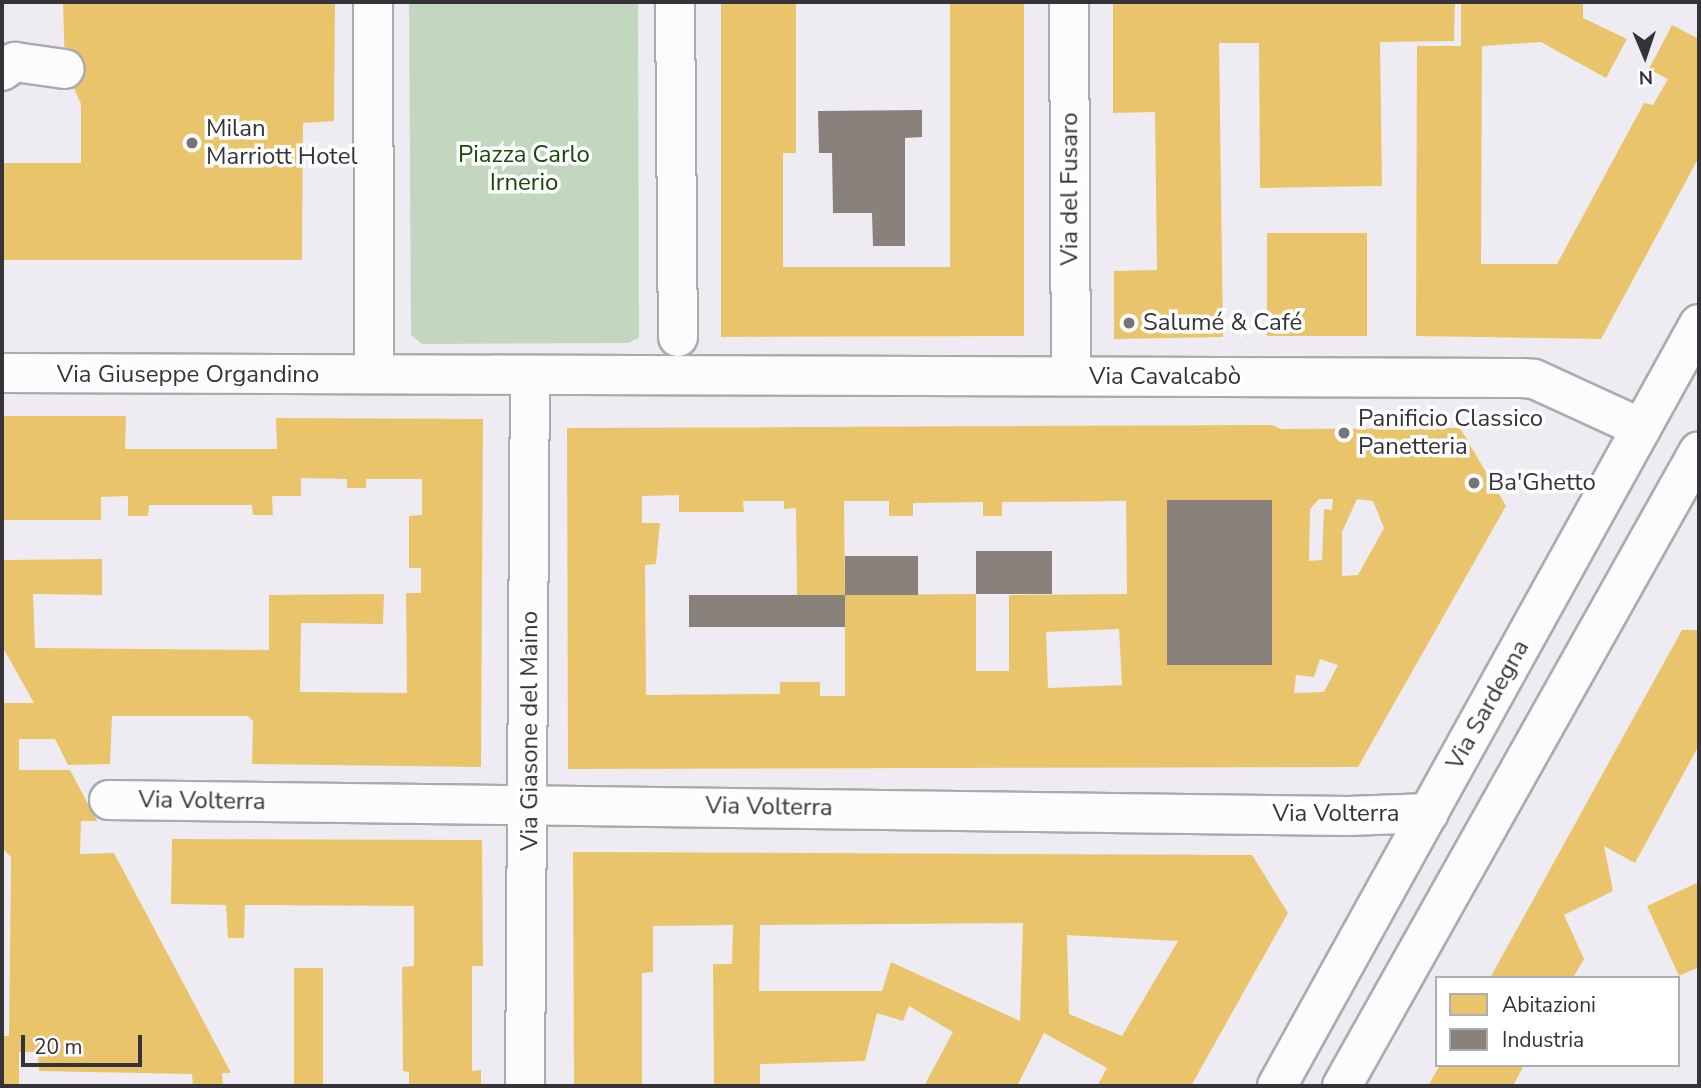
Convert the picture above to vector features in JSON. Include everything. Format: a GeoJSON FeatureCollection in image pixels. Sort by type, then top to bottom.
{"type":"FeatureCollection","features":[{"type":"Feature","properties":{"kind":"street"},"geometry":{"type":"LineString","coordinates":[[373,2],[374,374],[530,375]]}},
{"type":"Feature","properties":{"kind":"street"},"geometry":{"type":"LineString","coordinates":[[675,2],[678,337]]}},
{"type":"Feature","properties":{"kind":"street","name":"Via del Fusaro"},"geometry":{"type":"LineString","coordinates":[[1069,2],[1071,376]]}},
{"type":"Feature","properties":{"kind":"street"},"geometry":{"type":"LineString","coordinates":[[2,71],[15,62],[65,69]]}},
{"type":"Feature","properties":{"kind":"street","name":"Via Sardegna"},"geometry":{"type":"LineString","coordinates":[[1278,1086],[1699,324]]}},
{"type":"Feature","properties":{"kind":"street","name":"Via Giuseppe Organdino"},"geometry":{"type":"LineString","coordinates":[[2,373],[374,374]]}},
{"type":"Feature","properties":{"kind":"street","name":"Via Cavalcabò"},"geometry":{"type":"LineString","coordinates":[[530,375],[1534,379],[1698,455]]}},
{"type":"Feature","properties":{"kind":"street","name":"Via Giasone del Maino"},"geometry":{"type":"LineString","coordinates":[[525,1086],[530,804],[530,375]]}},
{"type":"Feature","properties":{"kind":"street"},"geometry":{"type":"LineString","coordinates":[[1342,1086],[1484,829],[1698,455]]}},
{"type":"Feature","properties":{"kind":"street","name":"Via Volterra"},"geometry":{"type":"LineString","coordinates":[[109,800],[1348,816],[1429,813],[1484,829]]}},
{"type":"Feature","properties":{"kind":"green space","name":"Piazza Carlo Irnerio"},"geometry":{"type":"Polygon","coordinates":[[[409,2],[638,2],[639,338],[628,343],[422,344],[411,335],[409,2]]]}},
{"type":"Feature","properties":{"kind":"building: Abitazioni","name":"Milan Marriott Hotel"},"geometry":{"type":"Polygon","coordinates":[[[63,2],[335,2],[334,121],[303,123],[302,260],[2,260],[2,163],[81,163],[81,104],[65,69],[63,2]]]}},
{"type":"Feature","properties":{"kind":"building: Abitazioni"},"geometry":{"type":"Polygon","coordinates":[[[721,2],[796,2],[796,153],[783,153],[783,267],[950,267],[950,2],[1024,2],[1024,336],[721,337],[721,2]]]}},
{"type":"Feature","properties":{"kind":"building: Abitazioni"},"geometry":{"type":"Polygon","coordinates":[[[1113,2],[1455,2],[1454,41],[1380,42],[1382,186],[1260,188],[1259,43],[1219,43],[1223,337],[1114,339],[1114,271],[1157,270],[1155,112],[1113,113],[1113,2]]]}},
{"type":"Feature","properties":{"kind":"building: Abitazioni"},"geometry":{"type":"Polygon","coordinates":[[[1461,2],[1583,2],[1583,18],[1627,39],[1606,78],[1541,42],[1482,46],[1481,264],[1557,264],[1644,103],[1653,105],[1668,79],[1649,69],[1672,25],[1699,39],[1699,157],[1601,339],[1416,336],[1417,46],[1461,46],[1461,2]]]}},
{"type":"Feature","properties":{"kind":"building: Abitazioni"},"geometry":{"type":"Polygon","coordinates":[[[1267,233],[1367,233],[1367,336],[1267,336],[1267,233]]]}},
{"type":"Feature","properties":{"kind":"building: Abitazioni"},"geometry":{"type":"Polygon","coordinates":[[[2,416],[126,416],[125,449],[277,449],[276,418],[483,419],[481,767],[252,764],[253,721],[248,716],[112,716],[110,764],[68,765],[55,739],[19,739],[19,770],[70,770],[97,821],[81,821],[80,854],[114,853],[231,1073],[222,1073],[223,1086],[193,1086],[192,1074],[39,1071],[38,1052],[19,1052],[19,1086],[2,1086],[2,1036],[9,1036],[11,857],[2,848],[2,703],[34,703],[2,646],[2,560],[102,559],[102,595],[33,594],[35,648],[269,650],[269,595],[384,594],[383,624],[301,623],[300,692],[407,693],[406,593],[421,593],[421,568],[409,568],[409,516],[422,515],[422,479],[366,479],[366,488],[347,488],[347,479],[301,478],[301,496],[272,496],[273,515],[253,515],[252,505],[149,505],[148,516],[128,516],[128,496],[101,497],[101,520],[2,520],[2,416]]]}},
{"type":"Feature","properties":{"kind":"building: Abitazioni"},"geometry":{"type":"Polygon","coordinates":[[[1272,425],[1281,429],[1460,428],[1506,506],[1358,767],[568,769],[567,428],[1272,425]],[[679,495],[642,496],[642,523],[660,523],[656,564],[645,565],[646,695],[780,694],[780,682],[820,682],[820,696],[845,696],[845,595],[797,595],[796,508],[784,509],[784,501],[743,501],[744,512],[679,512],[679,495]],[[1319,499],[1310,509],[1309,561],[1322,560],[1324,509],[1332,510],[1333,499],[1319,499]],[[1357,499],[1342,532],[1342,576],[1358,575],[1384,528],[1373,501],[1357,499]],[[1272,500],[1167,501],[1167,665],[1272,665],[1272,500]],[[844,501],[845,595],[976,594],[976,671],[1009,671],[1009,595],[1127,594],[1126,501],[1002,502],[1002,516],[983,516],[983,502],[913,503],[913,516],[889,516],[889,501],[844,501]],[[1119,629],[1046,632],[1048,688],[1122,685],[1119,629]],[[1320,659],[1314,677],[1296,675],[1294,693],[1324,692],[1338,665],[1320,659]]]}},
{"type":"Feature","properties":{"kind":"building: Abitazioni"},"geometry":{"type":"Polygon","coordinates":[[[1682,630],[1699,630],[1699,745],[1635,863],[1604,846],[1613,891],[1564,915],[1584,959],[1574,976],[1491,976],[1682,630]]]}},
{"type":"Feature","properties":{"kind":"building: Abitazioni"},"geometry":{"type":"Polygon","coordinates":[[[172,839],[482,840],[483,966],[472,966],[472,1071],[481,1070],[481,1086],[409,1086],[409,1072],[403,1071],[402,967],[414,966],[414,906],[245,905],[244,938],[228,938],[226,905],[171,904],[172,839]]]}},
{"type":"Feature","properties":{"kind":"building: Abitazioni"},"geometry":{"type":"Polygon","coordinates":[[[573,852],[1252,855],[1288,913],[1191,1086],[1097,1086],[1107,1068],[1044,1033],[1017,1086],[924,1086],[953,1032],[909,1006],[903,1021],[877,1013],[865,1061],[760,1064],[760,1086],[714,1086],[713,964],[732,964],[733,925],[653,926],[653,972],[642,973],[642,1086],[574,1086],[573,852]],[[1023,923],[760,925],[759,991],[882,991],[891,962],[1020,1021],[1023,923]],[[1067,935],[1069,1014],[1122,1036],[1178,941],[1067,935]]]}},
{"type":"Feature","properties":{"kind":"building: Abitazioni"},"geometry":{"type":"Polygon","coordinates":[[[1699,882],[1699,967],[1679,976],[1647,906],[1699,882]]]}},
{"type":"Feature","properties":{"kind":"building: Abitazioni"},"geometry":{"type":"Polygon","coordinates":[[[294,968],[323,968],[323,1086],[294,1086],[294,968]]]}},
{"type":"Feature","properties":{"kind":"building: Abitazioni"},"geometry":{"type":"Polygon","coordinates":[[[1439,1067],[1523,1067],[1513,1086],[1428,1086],[1439,1067]]]}},
{"type":"Feature","properties":{"kind":"building: Industria"},"geometry":{"type":"Polygon","coordinates":[[[922,110],[922,137],[905,138],[905,246],[873,246],[872,213],[833,213],[832,153],[819,153],[818,111],[922,110]]]}},
{"type":"Feature","properties":{"kind":"building: Industria"},"geometry":{"type":"Polygon","coordinates":[[[1167,500],[1272,500],[1272,665],[1167,665],[1167,500]]]}},
{"type":"Feature","properties":{"kind":"building: Industria"},"geometry":{"type":"Polygon","coordinates":[[[976,551],[1052,551],[1052,594],[976,594],[976,551]]]}},
{"type":"Feature","properties":{"kind":"building: Industria"},"geometry":{"type":"Polygon","coordinates":[[[845,556],[918,556],[918,595],[845,595],[845,556]]]}},
{"type":"Feature","properties":{"kind":"building: Industria"},"geometry":{"type":"Polygon","coordinates":[[[689,595],[845,595],[845,627],[689,627],[689,595]]]}},
{"type":"Feature","properties":{"kind":"place","name":"Milan Marriott Hotel"},"geometry":{"type":"Point","coordinates":[192,143]}},
{"type":"Feature","properties":{"kind":"place","name":"Salumé & Café"},"geometry":{"type":"Point","coordinates":[1129,323]}},
{"type":"Feature","properties":{"kind":"place","name":"Panificio Classico Panetteria"},"geometry":{"type":"Point","coordinates":[1344,433]}},
{"type":"Feature","properties":{"kind":"place","name":"Ba'Ghetto"},"geometry":{"type":"Point","coordinates":[1474,483]}}]}
